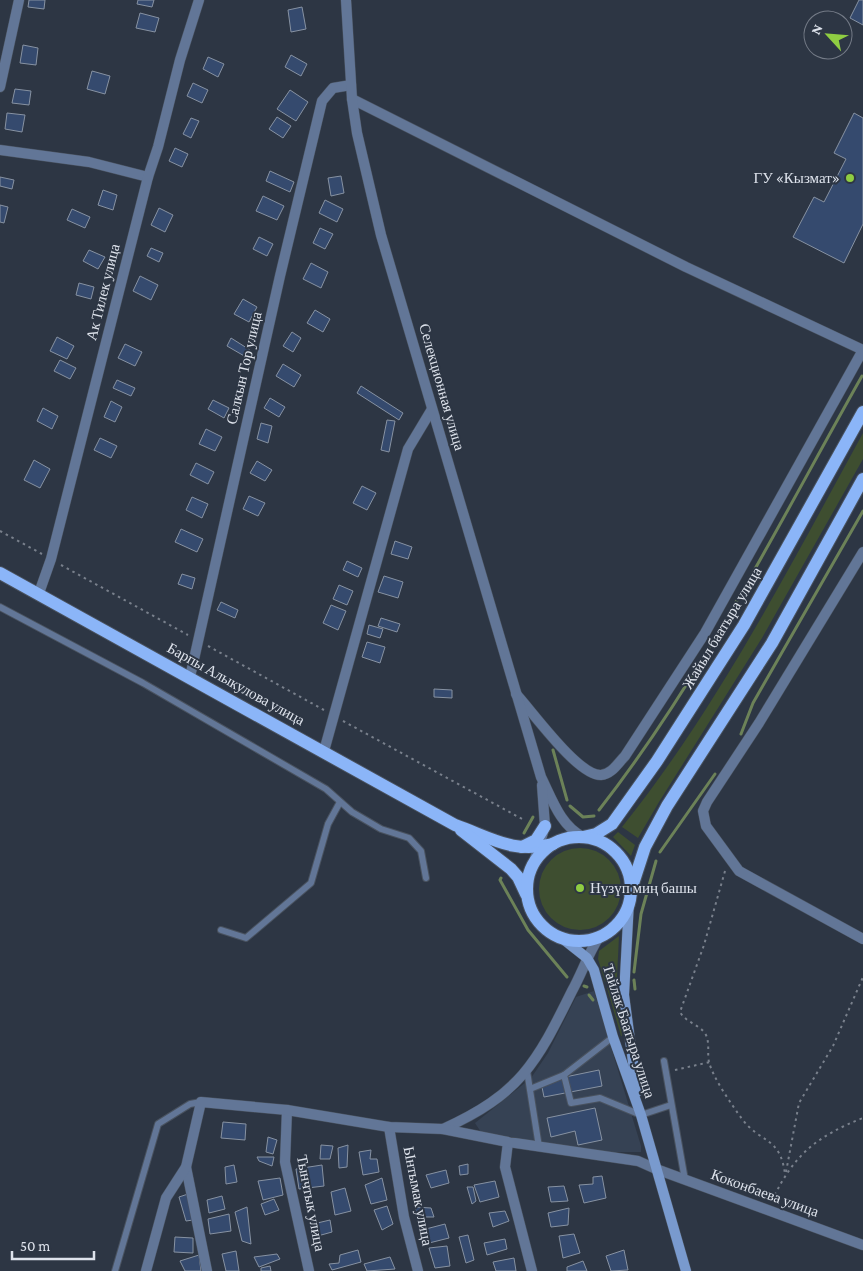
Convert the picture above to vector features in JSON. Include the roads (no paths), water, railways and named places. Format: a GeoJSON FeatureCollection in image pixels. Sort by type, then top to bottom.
{"type":"FeatureCollection","features":[{"type":"Feature","properties":{"kind":"main road","name":"Жайыл баатыра улица"},"geometry":{"type":"LineString","coordinates":[[583,837],[596,834],[612,824],[663,753],[744,625],[863,412]]}},
{"type":"Feature","properties":{"kind":"main road"},"geometry":{"type":"LineString","coordinates":[[630,898],[629,874],[620,858],[606,845],[583,837],[568,838],[553,844],[534,862],[527,880],[527,898],[534,916],[540,924],[563,939],[581,941],[600,937],[615,926],[630,898],[646,847],[663,814],[772,643],[863,479]]}},
{"type":"Feature","properties":{"kind":"main road","name":"Барпы Алыкулова улица"},"geometry":{"type":"LineString","coordinates":[[0,573],[455,825],[510,846],[521,848],[553,844]]}},
{"type":"Feature","properties":{"kind":"main road","name":"Барпы Алыкулова улица"},"geometry":{"type":"LineString","coordinates":[[455,825],[511,869],[523,885],[527,898]]}},
{"type":"Feature","properties":{"kind":"main road"},"geometry":{"type":"LineString","coordinates":[[521,848],[536,840],[545,826]]}},
{"type":"Feature","properties":{"kind":"main road","name":"Тайлак Баатыра улица"},"geometry":{"type":"LineString","coordinates":[[630,898],[624,995],[641,1115]]}},
{"type":"Feature","properties":{"kind":"main road","name":"Тайлак Баатыра улица"},"geometry":{"type":"LineString","coordinates":[[563,939],[587,958],[594,970],[613,1037],[641,1115],[686,1271]]}},
{"type":"Feature","properties":{"kind":"street"},"geometry":{"type":"LineString","coordinates":[[0,87],[19,0]]}},
{"type":"Feature","properties":{"kind":"street","name":"Ак Тилек улица"},"geometry":{"type":"LineString","coordinates":[[39,593],[51,559],[148,177],[158,147],[180,60],[200,0]]}},
{"type":"Feature","properties":{"kind":"street","name":"Селекционная улица"},"geometry":{"type":"LineString","coordinates":[[346,0],[352,99],[361,151],[381,235],[541,777],[565,824],[572,831],[583,837]]}},
{"type":"Feature","properties":{"kind":"street","name":"Салкын Тор улица"},"geometry":{"type":"LineString","coordinates":[[190,677],[280,276],[322,101],[333,88],[351,85]]}},
{"type":"Feature","properties":{"kind":"street"},"geometry":{"type":"LineString","coordinates":[[352,99],[686,268],[863,350],[705,633],[625,756],[611,771],[603,775],[588,771],[566,752],[516,694]]}},
{"type":"Feature","properties":{"kind":"street"},"geometry":{"type":"LineString","coordinates":[[0,150],[89,162],[148,177]]}},
{"type":"Feature","properties":{"kind":"street"},"geometry":{"type":"LineString","coordinates":[[324,751],[408,449],[432,409]]}},
{"type":"Feature","properties":{"kind":"street"},"geometry":{"type":"LineString","coordinates":[[863,552],[780,690],[707,802],[704,811],[706,826],[729,859],[740,871],[863,939]]}},
{"type":"Feature","properties":{"kind":"street","name":"Селекционная улица"},"geometry":{"type":"LineString","coordinates":[[534,862],[545,826],[541,777]]}},
{"type":"Feature","properties":{"kind":"street"},"geometry":{"type":"LineString","coordinates":[[443,1129],[490,1104],[527,1071],[548,1038],[587,958],[600,937]]}},
{"type":"Feature","properties":{"kind":"street"},"geometry":{"type":"LineString","coordinates":[[146,1271],[166,1198],[186,1167],[201,1102]]}},
{"type":"Feature","properties":{"kind":"street","name":"Коконбаева улица"},"geometry":{"type":"LineString","coordinates":[[201,1102],[287,1110],[389,1127],[443,1129],[508,1142],[638,1161],[863,1245]]}},
{"type":"Feature","properties":{"kind":"street","name":"Тынчтык улица"},"geometry":{"type":"LineString","coordinates":[[287,1110],[285,1162],[309,1271]]}},
{"type":"Feature","properties":{"kind":"street","name":"Ынтымак улица"},"geometry":{"type":"LineString","coordinates":[[389,1127],[404,1217],[418,1271]]}},
{"type":"Feature","properties":{"kind":"street"},"geometry":{"type":"LineString","coordinates":[[508,1142],[505,1167],[532,1271]]}},
{"type":"Feature","properties":{"kind":"street"},"geometry":{"type":"LineString","coordinates":[[186,1167],[207,1271]]}},
{"type":"Feature","properties":{"kind":"lane"},"geometry":{"type":"LineString","coordinates":[[0,607],[151,688],[326,790],[340,802],[381,829],[409,838],[421,851],[426,878]]}},
{"type":"Feature","properties":{"kind":"lane"},"geometry":{"type":"LineString","coordinates":[[220,930],[246,938],[311,883],[328,824],[340,802]]}},
{"type":"Feature","properties":{"kind":"lane"},"geometry":{"type":"LineString","coordinates":[[530,1089],[564,1074],[613,1037]]}},
{"type":"Feature","properties":{"kind":"lane"},"geometry":{"type":"LineString","coordinates":[[664,1061],[685,1180]]}},
{"type":"Feature","properties":{"kind":"lane"},"geometry":{"type":"LineString","coordinates":[[527,1071],[539,1147]]}},
{"type":"Feature","properties":{"kind":"lane"},"geometry":{"type":"LineString","coordinates":[[564,1074],[571,1103],[600,1098],[641,1115],[671,1105]]}},
{"type":"Feature","properties":{"kind":"lane"},"geometry":{"type":"LineString","coordinates":[[115,1271],[158,1124],[190,1104],[201,1102]]}},
{"type":"Feature","properties":{"kind":"waterway"},"geometry":{"type":"LineString","coordinates":[[599,810],[637,759],[706,653],[770,543],[862,376]]}},
{"type":"Feature","properties":{"kind":"waterway"},"geometry":{"type":"LineString","coordinates":[[741,734],[753,703],[863,511]]}},
{"type":"Feature","properties":{"kind":"waterway"},"geometry":{"type":"LineString","coordinates":[[553,750],[567,800]]}},
{"type":"Feature","properties":{"kind":"waterway"},"geometry":{"type":"LineString","coordinates":[[660,852],[715,774]]}},
{"type":"Feature","properties":{"kind":"waterway"},"geometry":{"type":"LineString","coordinates":[[570,806],[583,817],[594,816]]}},
{"type":"Feature","properties":{"kind":"waterway"},"geometry":{"type":"LineString","coordinates":[[524,833],[533,817]]}},
{"type":"Feature","properties":{"kind":"waterway"},"geometry":{"type":"LineString","coordinates":[[634,972],[641,914],[656,861]]}},
{"type":"Feature","properties":{"kind":"waterway"},"geometry":{"type":"LineString","coordinates":[[501,878],[500,880],[528,930],[567,977]]}},
{"type":"Feature","properties":{"kind":"waterway"},"geometry":{"type":"LineString","coordinates":[[634,980],[635,989]]}},
{"type":"Feature","properties":{"kind":"waterway"},"geometry":{"type":"LineString","coordinates":[[589,995],[593,1000]]}},
{"type":"Feature","properties":{"kind":"place","name":"ГУ «Кызмат»"},"geometry":{"type":"Point","coordinates":[850,178]}},
{"type":"Feature","properties":{"kind":"place","name":"Нүзүп миң башы"},"geometry":{"type":"Point","coordinates":[580,888]}}]}
